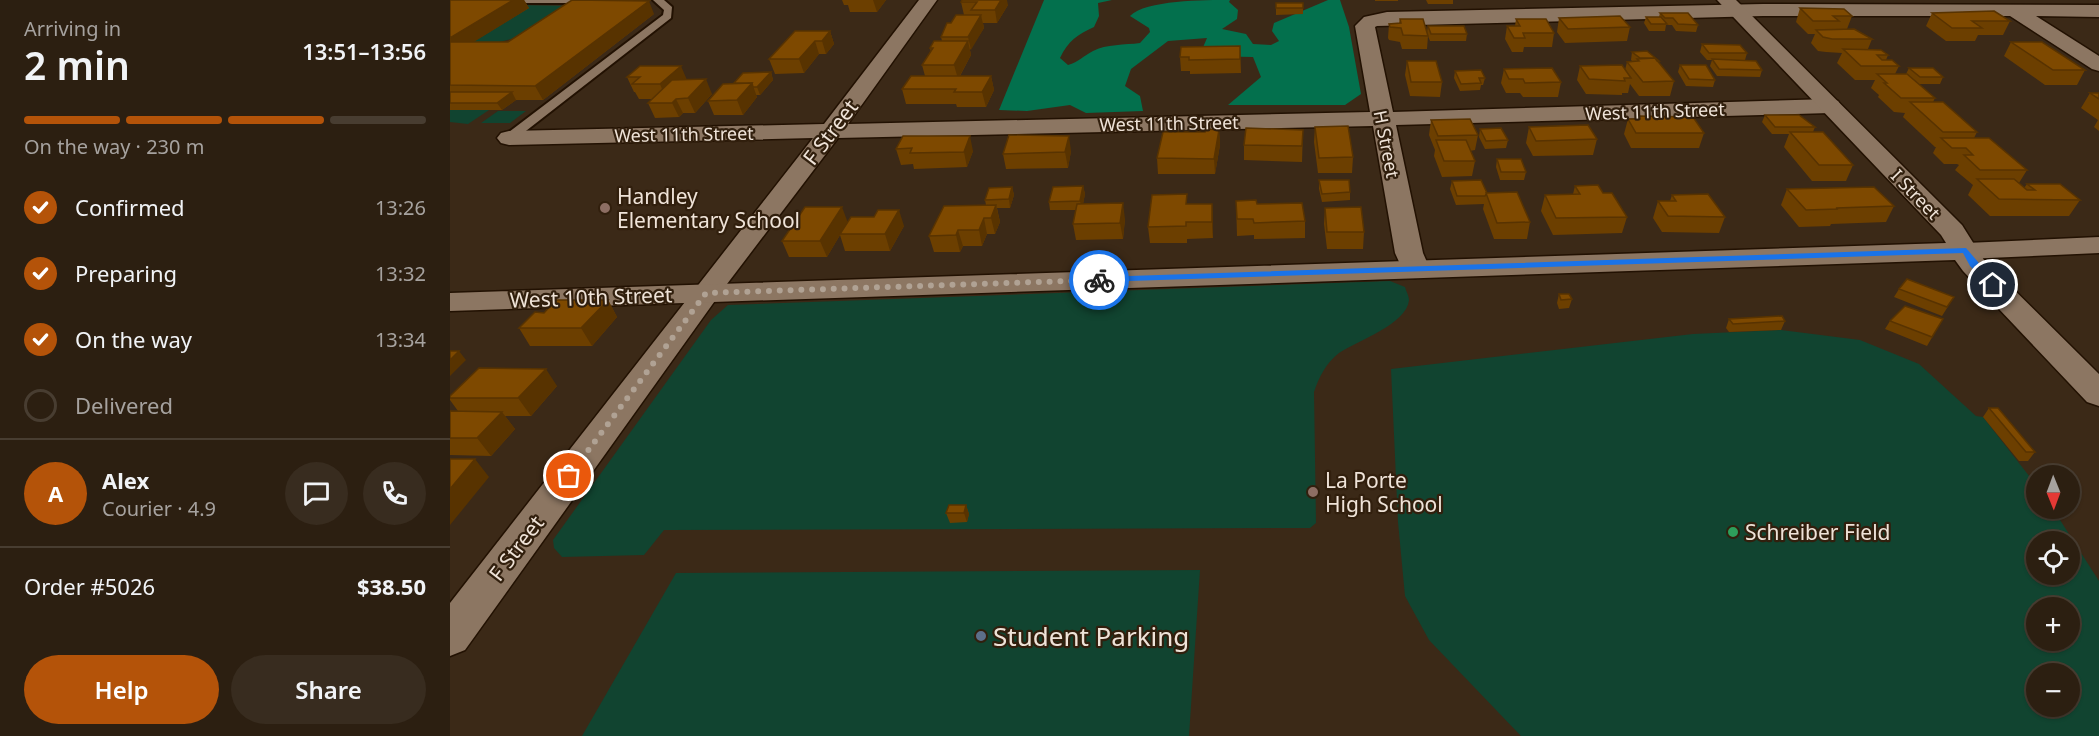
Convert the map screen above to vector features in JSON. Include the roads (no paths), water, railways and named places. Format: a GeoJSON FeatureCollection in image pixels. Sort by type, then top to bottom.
{"type":"FeatureCollection","features":[{"type":"Feature","properties":{"kind":"street","name":"F Street"},"geometry":{"type":"LineString","coordinates":[[450,637],[928,0]]}},
{"type":"Feature","properties":{"kind":"street"},"geometry":{"type":"LineString","coordinates":[[1997,0],[2099,65]]}},
{"type":"Feature","properties":{"kind":"street"},"geometry":{"type":"LineString","coordinates":[[1731,5],[2099,11]]}},
{"type":"Feature","properties":{"kind":"street","name":"H Street"},"geometry":{"type":"LineString","coordinates":[[1415,269],[1409,253],[1365,26],[1371,21],[1387,18],[1731,5]]}},
{"type":"Feature","properties":{"kind":"street","name":"I Street"},"geometry":{"type":"LineString","coordinates":[[1731,5],[1952,231],[1966,250],[1973,265],[2099,394]]}},
{"type":"Feature","properties":{"kind":"street","name":"West 11th Street"},"geometry":{"type":"LineString","coordinates":[[509,138],[1382,119],[1830,106]]}},
{"type":"Feature","properties":{"kind":"street","name":"West 10th Street"},"geometry":{"type":"LineString","coordinates":[[450,302],[2099,245]]}},
{"type":"Feature","properties":{"kind":"lane"},"geometry":{"type":"LineString","coordinates":[[508,0],[602,0]]}},
{"type":"Feature","properties":{"kind":"lane"},"geometry":{"type":"LineString","coordinates":[[509,138],[668,16],[669,9],[658,0]]}},
{"type":"Feature","properties":{"kind":"place","name":"Handley Elementary School"},"geometry":{"type":"Point","coordinates":[605,208]}},
{"type":"Feature","properties":{"kind":"place","name":"La Porte High School"},"geometry":{"type":"Point","coordinates":[1313,492]}},
{"type":"Feature","properties":{"kind":"place","name":"Schreiber Field"},"geometry":{"type":"Point","coordinates":[1733,532]}},
{"type":"Feature","properties":{"kind":"place","name":"Student Parking"},"geometry":{"type":"Point","coordinates":[981,636]}}]}
